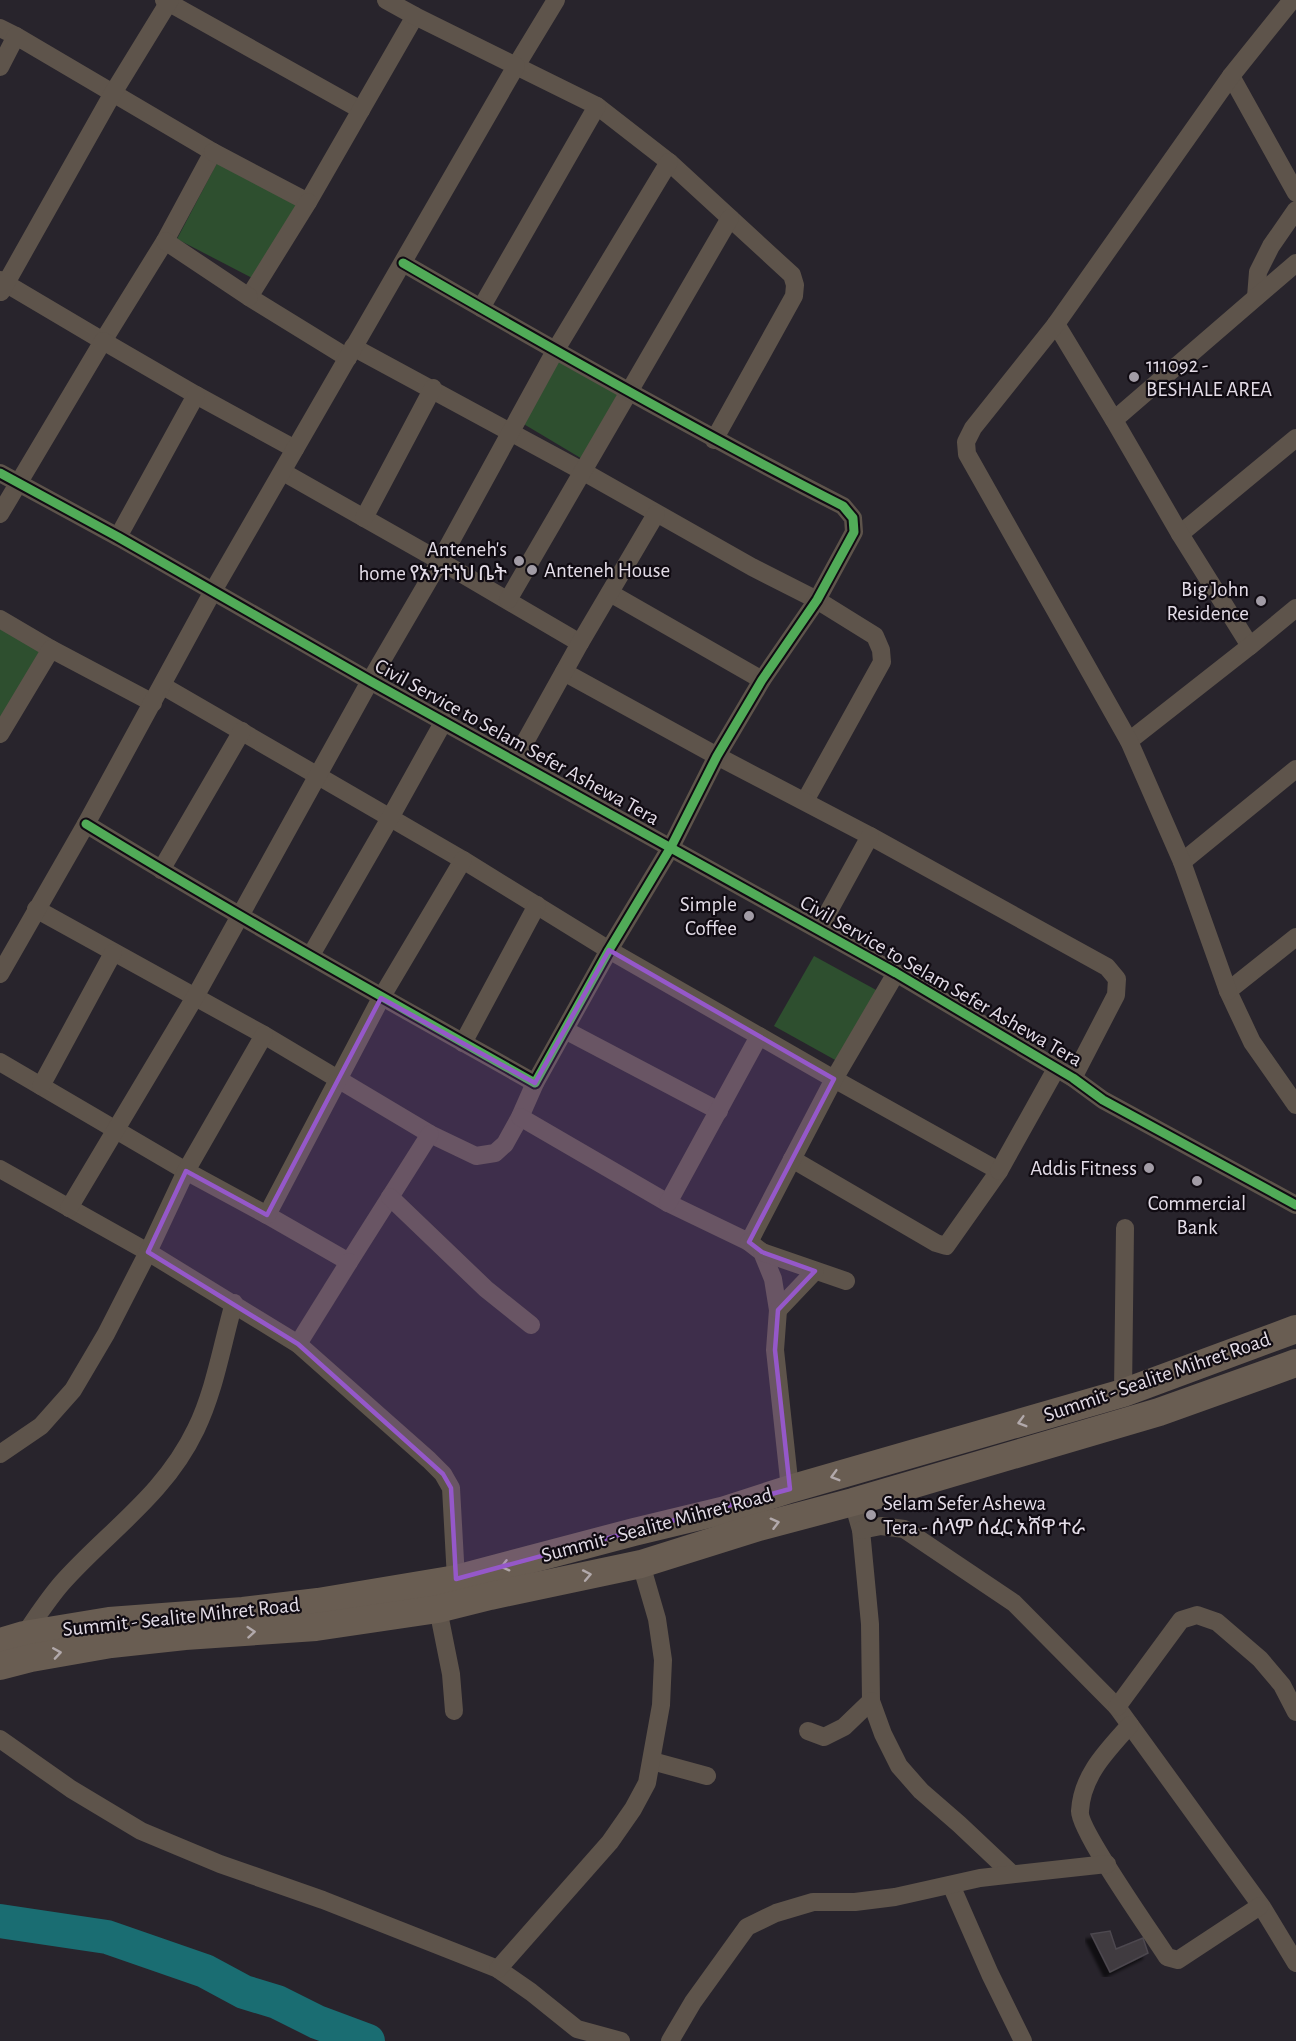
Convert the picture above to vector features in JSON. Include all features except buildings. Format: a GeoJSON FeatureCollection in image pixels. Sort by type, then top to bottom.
{"type":"FeatureCollection","features":[{"type":"Feature","properties":{"kind":"main road","name":"Summit - Sealite Mihret Road"},"geometry":{"type":"LineString","coordinates":[[12,1638],[109,1621],[243,1611],[318,1602],[456,1579],[623,1534],[729,1523],[790,1489],[1123,1393],[1296,1329]]}},
{"type":"Feature","properties":{"kind":"main road"},"geometry":{"type":"LineString","coordinates":[[0,1666],[31,1658],[111,1644],[185,1636],[316,1627],[438,1609],[641,1564],[729,1523],[759,1527],[853,1502],[1159,1412],[1296,1363]]}},
{"type":"Feature","properties":{"kind":"street"},"geometry":{"type":"LineString","coordinates":[[386,0],[597,106],[669,162],[792,275],[795,285],[794,296],[714,440]]}},
{"type":"Feature","properties":{"kind":"street"},"geometry":{"type":"LineString","coordinates":[[0,974],[163,686],[213,591],[556,0]]}},
{"type":"Feature","properties":{"kind":"street"},"geometry":{"type":"LineString","coordinates":[[1292,0],[1231,76],[1056,324],[972,428],[966,442],[967,453],[1129,741],[1182,862],[1228,991],[1252,1042],[1296,1105]]}},
{"type":"Feature","properties":{"kind":"street"},"geometry":{"type":"LineString","coordinates":[[295,449],[2,286],[167,1],[361,110]]}},
{"type":"Feature","properties":{"kind":"street"},"geometry":{"type":"LineString","coordinates":[[249,297],[308,202],[415,16]]}},
{"type":"Feature","properties":{"kind":"street"},"geometry":{"type":"LineString","coordinates":[[0,67],[8,32],[213,152],[308,202]]}},
{"type":"Feature","properties":{"kind":"street"},"geometry":{"type":"LineString","coordinates":[[1231,76],[1296,193]]}},
{"type":"Feature","properties":{"kind":"street"},"geometry":{"type":"LineString","coordinates":[[481,308],[597,106]]}},
{"type":"Feature","properties":{"kind":"street"},"geometry":{"type":"LineString","coordinates":[[0,514],[102,341],[165,241],[213,152]]}},
{"type":"Feature","properties":{"kind":"street"},"geometry":{"type":"LineString","coordinates":[[69,1208],[195,997],[555,351],[669,162]]}},
{"type":"Feature","properties":{"kind":"street"},"geometry":{"type":"LineString","coordinates":[[1256,297],[1258,272],[1271,246],[1296,210]]}},
{"type":"Feature","properties":{"kind":"street"},"geometry":{"type":"LineString","coordinates":[[508,600],[730,218]]}},
{"type":"Feature","properties":{"kind":"street"},"geometry":{"type":"LineString","coordinates":[[165,241],[249,297],[351,352],[433,388],[656,514],[817,600],[875,636],[881,650],[882,662],[805,801]]}},
{"type":"Feature","properties":{"kind":"street"},"geometry":{"type":"LineString","coordinates":[[36,909],[338,1077],[430,1134],[476,1156],[495,1153],[505,1144],[535,1083],[609,950],[670,847],[717,756],[762,680],[817,600],[854,532],[852,518],[843,506],[714,440],[403,263]]}},
{"type":"Feature","properties":{"kind":"street"},"geometry":{"type":"LineString","coordinates":[[1114,420],[1296,263]]}},
{"type":"Feature","properties":{"kind":"street"},"geometry":{"type":"LineString","coordinates":[[1056,324],[1180,534],[1250,646]]}},
{"type":"Feature","properties":{"kind":"street"},"geometry":{"type":"LineString","coordinates":[[364,518],[433,388]]}},
{"type":"Feature","properties":{"kind":"street"},"geometry":{"type":"LineString","coordinates":[[118,537],[196,395]]}},
{"type":"Feature","properties":{"kind":"street"},"geometry":{"type":"LineString","coordinates":[[1180,534],[1296,438]]}},
{"type":"Feature","properties":{"kind":"street"},"geometry":{"type":"LineString","coordinates":[[283,472],[580,643]]}},
{"type":"Feature","properties":{"kind":"street","name":"Civil Service to Selam Sefer Ashewa Tera"},"geometry":{"type":"LineString","coordinates":[[0,473],[896,973],[1073,1078],[1103,1100],[1296,1205]]}},
{"type":"Feature","properties":{"kind":"street"},"geometry":{"type":"LineString","coordinates":[[515,760],[656,514]]}},
{"type":"Feature","properties":{"kind":"street"},"geometry":{"type":"LineString","coordinates":[[610,593],[762,680]]}},
{"type":"Feature","properties":{"kind":"street"},"geometry":{"type":"LineString","coordinates":[[1129,741],[1296,608]]}},
{"type":"Feature","properties":{"kind":"street"},"geometry":{"type":"LineString","coordinates":[[0,619],[153,703]]}},
{"type":"Feature","properties":{"kind":"street"},"geometry":{"type":"LineString","coordinates":[[0,734],[51,649]]}},
{"type":"Feature","properties":{"kind":"street"},"geometry":{"type":"LineString","coordinates":[[564,672],[870,836],[1107,967],[1117,979],[1116,995],[1073,1078]]}},
{"type":"Feature","properties":{"kind":"street"},"geometry":{"type":"LineString","coordinates":[[163,686],[463,860],[609,950],[999,1171]]}},
{"type":"Feature","properties":{"kind":"street"},"geometry":{"type":"LineString","coordinates":[[311,955],[444,721]]}},
{"type":"Feature","properties":{"kind":"street"},"geometry":{"type":"LineString","coordinates":[[161,870],[242,731]]}},
{"type":"Feature","properties":{"kind":"street"},"geometry":{"type":"LineString","coordinates":[[1182,862],[1296,769]]}},
{"type":"Feature","properties":{"kind":"street"},"geometry":{"type":"LineString","coordinates":[[86,824],[381,998],[535,1083]]}},
{"type":"Feature","properties":{"kind":"street"},"geometry":{"type":"LineString","coordinates":[[819,930],[870,836]]}},
{"type":"Feature","properties":{"kind":"street"},"geometry":{"type":"LineString","coordinates":[[267,1215],[381,998],[463,860]]}},
{"type":"Feature","properties":{"kind":"street"},"geometry":{"type":"LineString","coordinates":[[463,1042],[537,905]]}},
{"type":"Feature","properties":{"kind":"street"},"geometry":{"type":"LineString","coordinates":[[1228,991],[1296,937]]}},
{"type":"Feature","properties":{"kind":"street"},"geometry":{"type":"LineString","coordinates":[[41,1086],[113,953]]}},
{"type":"Feature","properties":{"kind":"street"},"geometry":{"type":"LineString","coordinates":[[755,1247],[792,1159],[834,1079],[896,973]]}},
{"type":"Feature","properties":{"kind":"street"},"geometry":{"type":"LineString","coordinates":[[565,1030],[718,1112]]}},
{"type":"Feature","properties":{"kind":"street"},"geometry":{"type":"LineString","coordinates":[[0,1455],[41,1426],[73,1390],[106,1334],[186,1171],[264,1035]]}},
{"type":"Feature","properties":{"kind":"street"},"geometry":{"type":"LineString","coordinates":[[668,1203],[759,1036]]}},
{"type":"Feature","properties":{"kind":"street"},"geometry":{"type":"LineString","coordinates":[[0,1062],[186,1171],[349,1262]]}},
{"type":"Feature","properties":{"kind":"street"},"geometry":{"type":"LineString","coordinates":[[792,1159],[936,1243],[946,1246],[999,1171],[1056,1069]]}},
{"type":"Feature","properties":{"kind":"street"},"geometry":{"type":"LineString","coordinates":[[520,1117],[668,1203],[755,1247],[814,1271],[846,1281]]}},
{"type":"Feature","properties":{"kind":"street"},"geometry":{"type":"LineString","coordinates":[[298,1344],[430,1134]]}},
{"type":"Feature","properties":{"kind":"street"},"geometry":{"type":"LineString","coordinates":[[0,1169],[148,1252],[298,1344],[443,1474],[451,1488],[456,1579]]}},
{"type":"Feature","properties":{"kind":"street"},"geometry":{"type":"LineString","coordinates":[[390,1197],[486,1289],[531,1325]]}},
{"type":"Feature","properties":{"kind":"street"},"geometry":{"type":"LineString","coordinates":[[1123,1393],[1125,1228]]}},
{"type":"Feature","properties":{"kind":"street"},"geometry":{"type":"LineString","coordinates":[[755,1247],[773,1279],[778,1310],[775,1350],[790,1489]]}},
{"type":"Feature","properties":{"kind":"street"},"geometry":{"type":"LineString","coordinates":[[778,1310],[814,1271]]}},
{"type":"Feature","properties":{"kind":"street"},"geometry":{"type":"LineString","coordinates":[[12,1638],[62,1583],[149,1498],[179,1457],[196,1430],[208,1397],[234,1303]]}},
{"type":"Feature","properties":{"kind":"street"},"geometry":{"type":"LineString","coordinates":[[853,1502],[861,1530],[870,1624],[871,1701],[883,1734],[899,1766],[921,1791],[1012,1874]]}},
{"type":"Feature","properties":{"kind":"street"},"geometry":{"type":"LineString","coordinates":[[861,1530],[881,1526],[904,1529],[1014,1603],[1117,1707],[1260,1906],[1296,1963]]}},
{"type":"Feature","properties":{"kind":"street"},"geometry":{"type":"LineString","coordinates":[[498,1969],[610,1842],[633,1809],[647,1783],[661,1705],[663,1660],[657,1619],[641,1564]]}},
{"type":"Feature","properties":{"kind":"street"},"geometry":{"type":"LineString","coordinates":[[438,1609],[451,1674],[454,1711]]}},
{"type":"Feature","properties":{"kind":"street"},"geometry":{"type":"LineString","coordinates":[[1117,1707],[1181,1620],[1197,1616],[1217,1622],[1260,1659],[1282,1685],[1296,1712]]}},
{"type":"Feature","properties":{"kind":"street"},"geometry":{"type":"LineString","coordinates":[[808,1731],[824,1737],[844,1727],[871,1701]]}},
{"type":"Feature","properties":{"kind":"street"},"geometry":{"type":"LineString","coordinates":[[1130,1725],[1096,1762],[1084,1786],[1079,1814],[1089,1838],[1167,1957],[1178,1960],[1260,1906]]}},
{"type":"Feature","properties":{"kind":"street"},"geometry":{"type":"LineString","coordinates":[[0,1739],[71,1789],[141,1831],[220,1864],[355,1912],[498,1969],[531,1992],[580,2035],[621,2041]]}},
{"type":"Feature","properties":{"kind":"street"},"geometry":{"type":"LineString","coordinates":[[652,1761],[707,1776]]}},
{"type":"Feature","properties":{"kind":"street"},"geometry":{"type":"LineString","coordinates":[[670,2041],[693,2002],[747,1928],[776,1913],[813,1902],[855,1902],[896,1897],[980,1878],[1107,1864]]}},
{"type":"Feature","properties":{"kind":"street"},"geometry":{"type":"LineString","coordinates":[[951,1885],[990,1974],[1023,2041]]}},
{"type":"Feature","properties":{"kind":"highlighted area"},"geometry":{"type":"Polygon","coordinates":[[[609,950],[834,1079],[749,1242],[762,1252],[815,1271],[778,1310],[775,1350],[790,1489],[456,1579],[451,1488],[443,1474],[298,1344],[148,1252],[186,1171],[267,1215],[381,998],[535,1083],[609,950]]]}},
{"type":"Feature","properties":{"kind":"green space"},"geometry":{"type":"Polygon","coordinates":[[[218,161],[297,206],[260,282],[177,239],[218,161]]]}},
{"type":"Feature","properties":{"kind":"green space"},"geometry":{"type":"Polygon","coordinates":[[[556,356],[623,392],[584,460],[522,423],[556,356]]]}},
{"type":"Feature","properties":{"kind":"green space"},"geometry":{"type":"Polygon","coordinates":[[[0,613],[49,640],[0,720],[0,613]]]}},
{"type":"Feature","properties":{"kind":"green space"},"geometry":{"type":"Polygon","coordinates":[[[814,956],[878,991],[837,1061],[774,1026],[814,956]]]}},
{"type":"Feature","properties":{"kind":"waterway"},"geometry":{"type":"LineString","coordinates":[[0,1921],[107,1937],[205,1971],[244,1992],[277,2002],[317,2022],[368,2041]]}},
{"type":"Feature","properties":{"kind":"cycle path"},"geometry":{"type":"LineString","coordinates":[[86,824],[253,923],[535,1083],[609,950],[671,847],[717,756],[762,680],[817,600],[854,532],[853,518],[843,506],[622,388],[403,263]]}},
{"type":"Feature","properties":{"kind":"cycle path"},"geometry":{"type":"LineString","coordinates":[[0,473],[896,973],[1073,1078],[1103,1100],[1296,1205]]}},
{"type":"Feature","properties":{"kind":"place","name":"111092 - BESHALE AREA"},"geometry":{"type":"Point","coordinates":[1134,377]}},
{"type":"Feature","properties":{"kind":"place","name":"Anteneh's home የአንተነህ ቤት"},"geometry":{"type":"Point","coordinates":[519,561]}},
{"type":"Feature","properties":{"kind":"place","name":"Anteneh House"},"geometry":{"type":"Point","coordinates":[532,570]}},
{"type":"Feature","properties":{"kind":"place","name":"Big John Residence"},"geometry":{"type":"Point","coordinates":[1261,601]}},
{"type":"Feature","properties":{"kind":"place","name":"Simple Coffee"},"geometry":{"type":"Point","coordinates":[749,916]}},
{"type":"Feature","properties":{"kind":"place","name":"Addis Fitness"},"geometry":{"type":"Point","coordinates":[1149,1168]}},
{"type":"Feature","properties":{"kind":"place","name":"Commercial Bank"},"geometry":{"type":"Point","coordinates":[1197,1181]}},
{"type":"Feature","properties":{"kind":"place","name":"Selam Sefer Ashewa Tera - ሰላም ሰፈር አሸዋ ተራ"},"geometry":{"type":"Point","coordinates":[871,1515]}}]}
